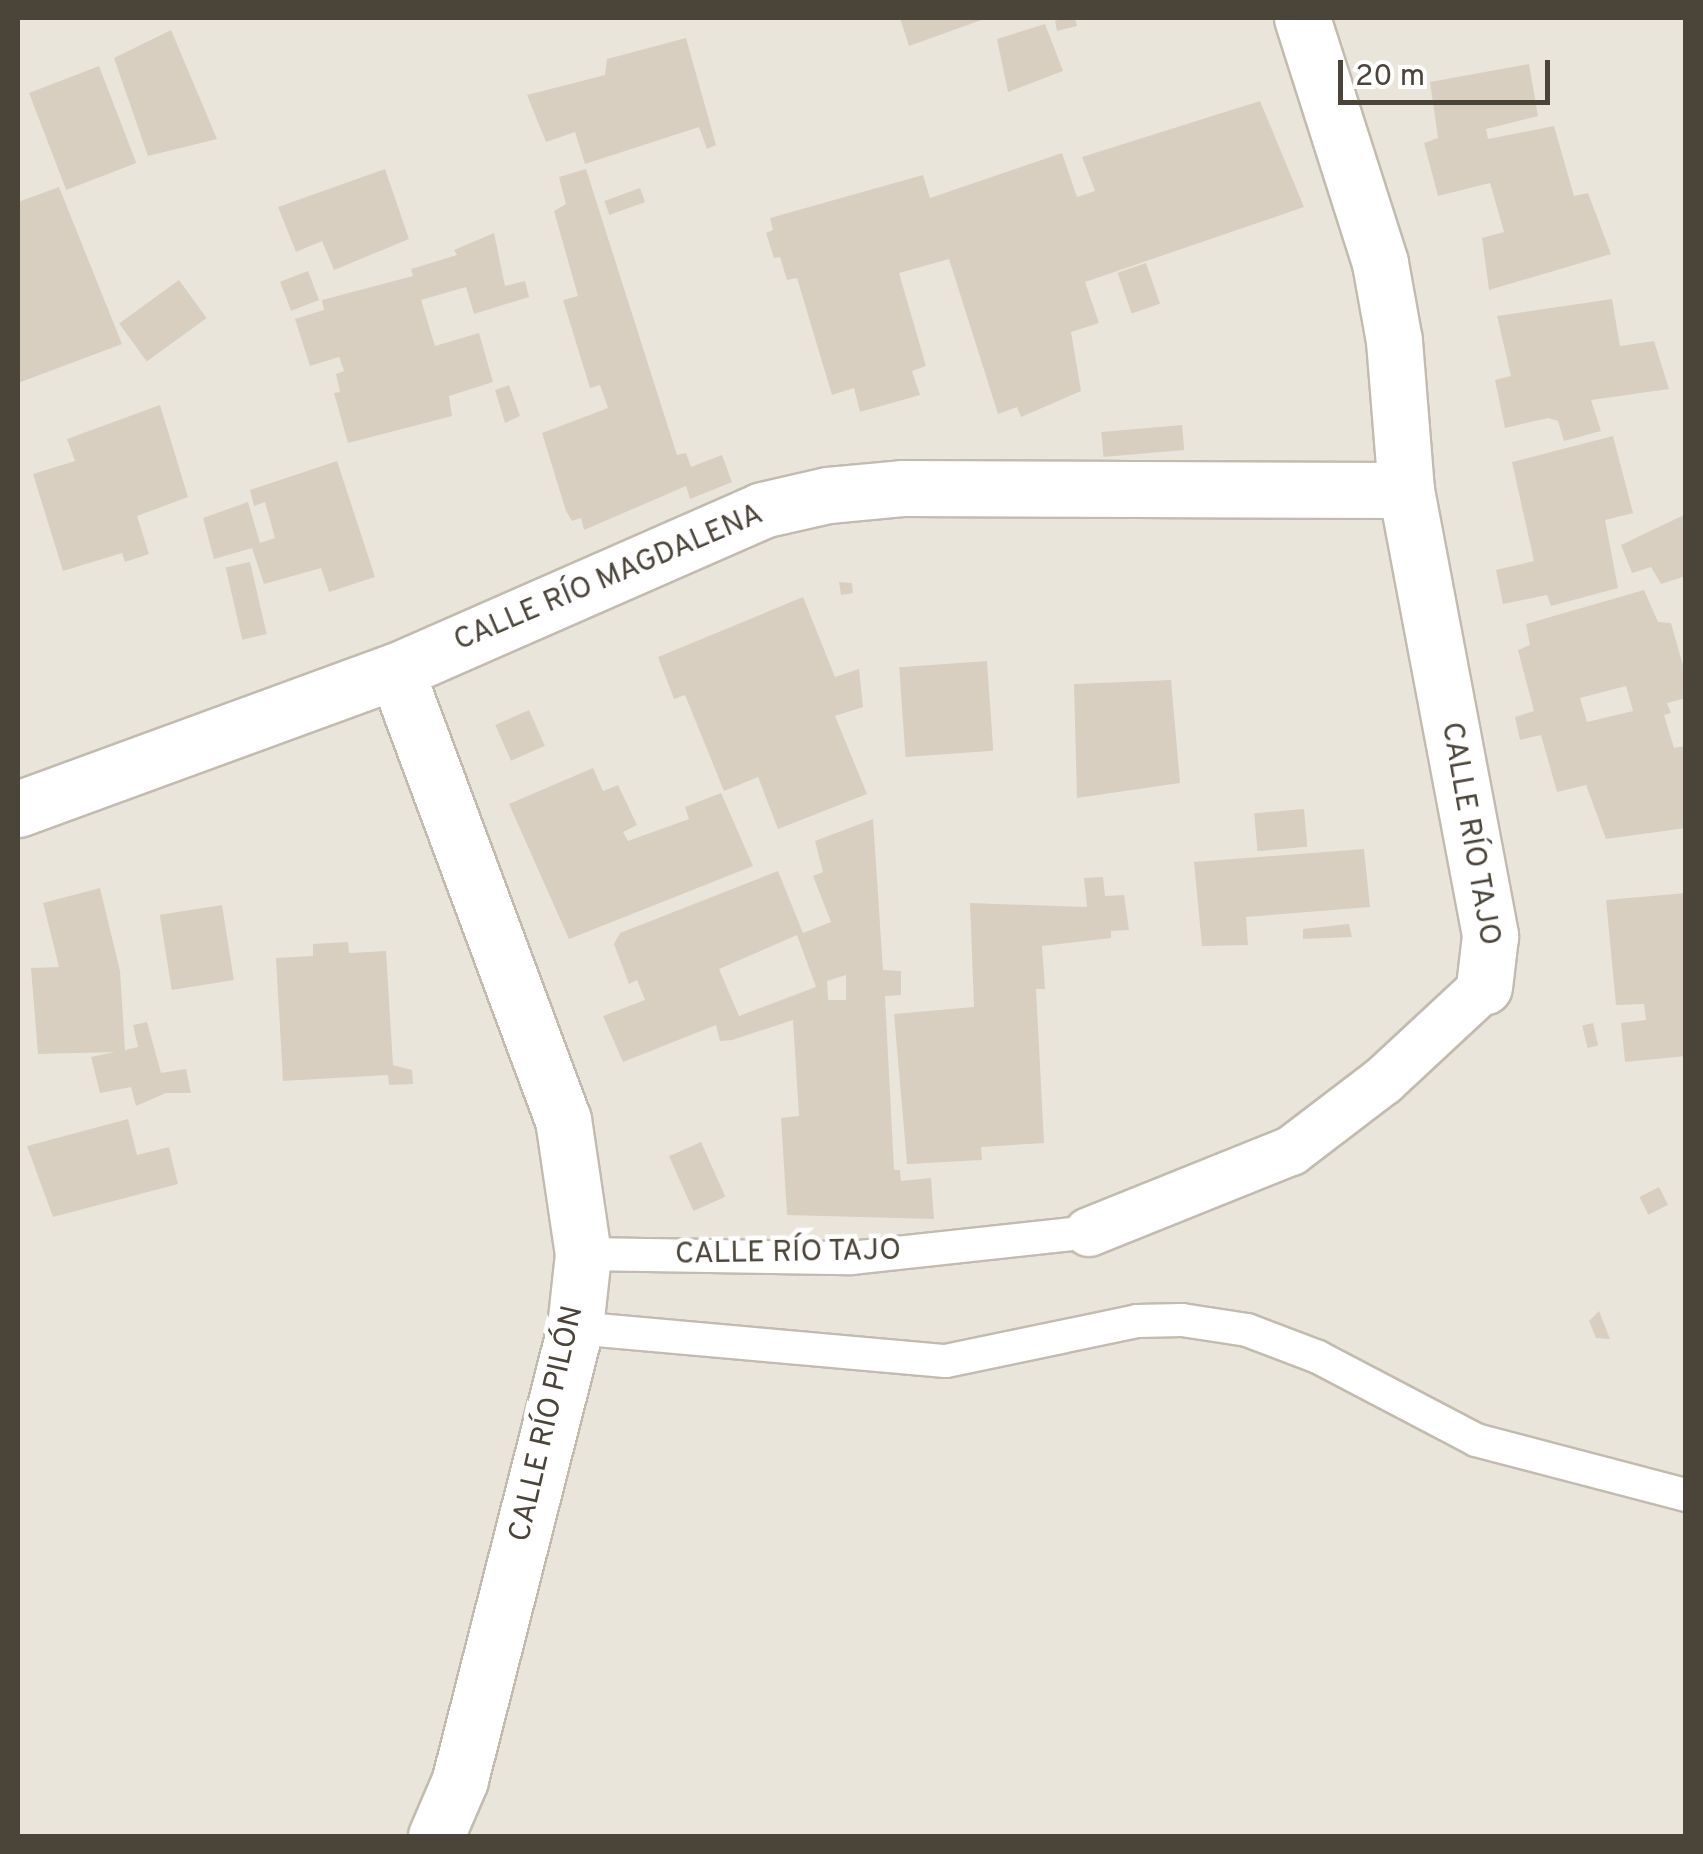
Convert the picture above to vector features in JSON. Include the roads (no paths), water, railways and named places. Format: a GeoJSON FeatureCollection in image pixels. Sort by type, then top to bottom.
{"type":"FeatureCollection","features":[{"type":"Feature","properties":{"kind":"street","name":"CALLE RÍO TAJO"},"geometry":{"type":"LineString","coordinates":[[1089,1232],[1292,1150],[1383,1081],[1484,987],[1490,936],[1406,490],[1396,359],[1380,263],[1302,18]]}},
{"type":"Feature","properties":{"kind":"street","name":"CALLE RÍO MAGDALENA"},"geometry":{"type":"LineString","coordinates":[[18,809],[396,671],[762,510],[828,495],[902,488],[1406,490]]}},
{"type":"Feature","properties":{"kind":"street","name":"CALLE RÍO PILÓN"},"geometry":{"type":"LineString","coordinates":[[396,671],[563,1119],[582,1254],[575,1328],[460,1780],[436,1836]]}},
{"type":"Feature","properties":{"kind":"lane","name":"CALLE RÍO TAJO"},"geometry":{"type":"LineString","coordinates":[[582,1254],[851,1258],[1089,1232]]}},
{"type":"Feature","properties":{"kind":"lane"},"geometry":{"type":"LineString","coordinates":[[575,1328],[946,1361],[1137,1321],[1182,1320],[1247,1330],[1318,1358],[1476,1440],[1686,1495]]}}]}
